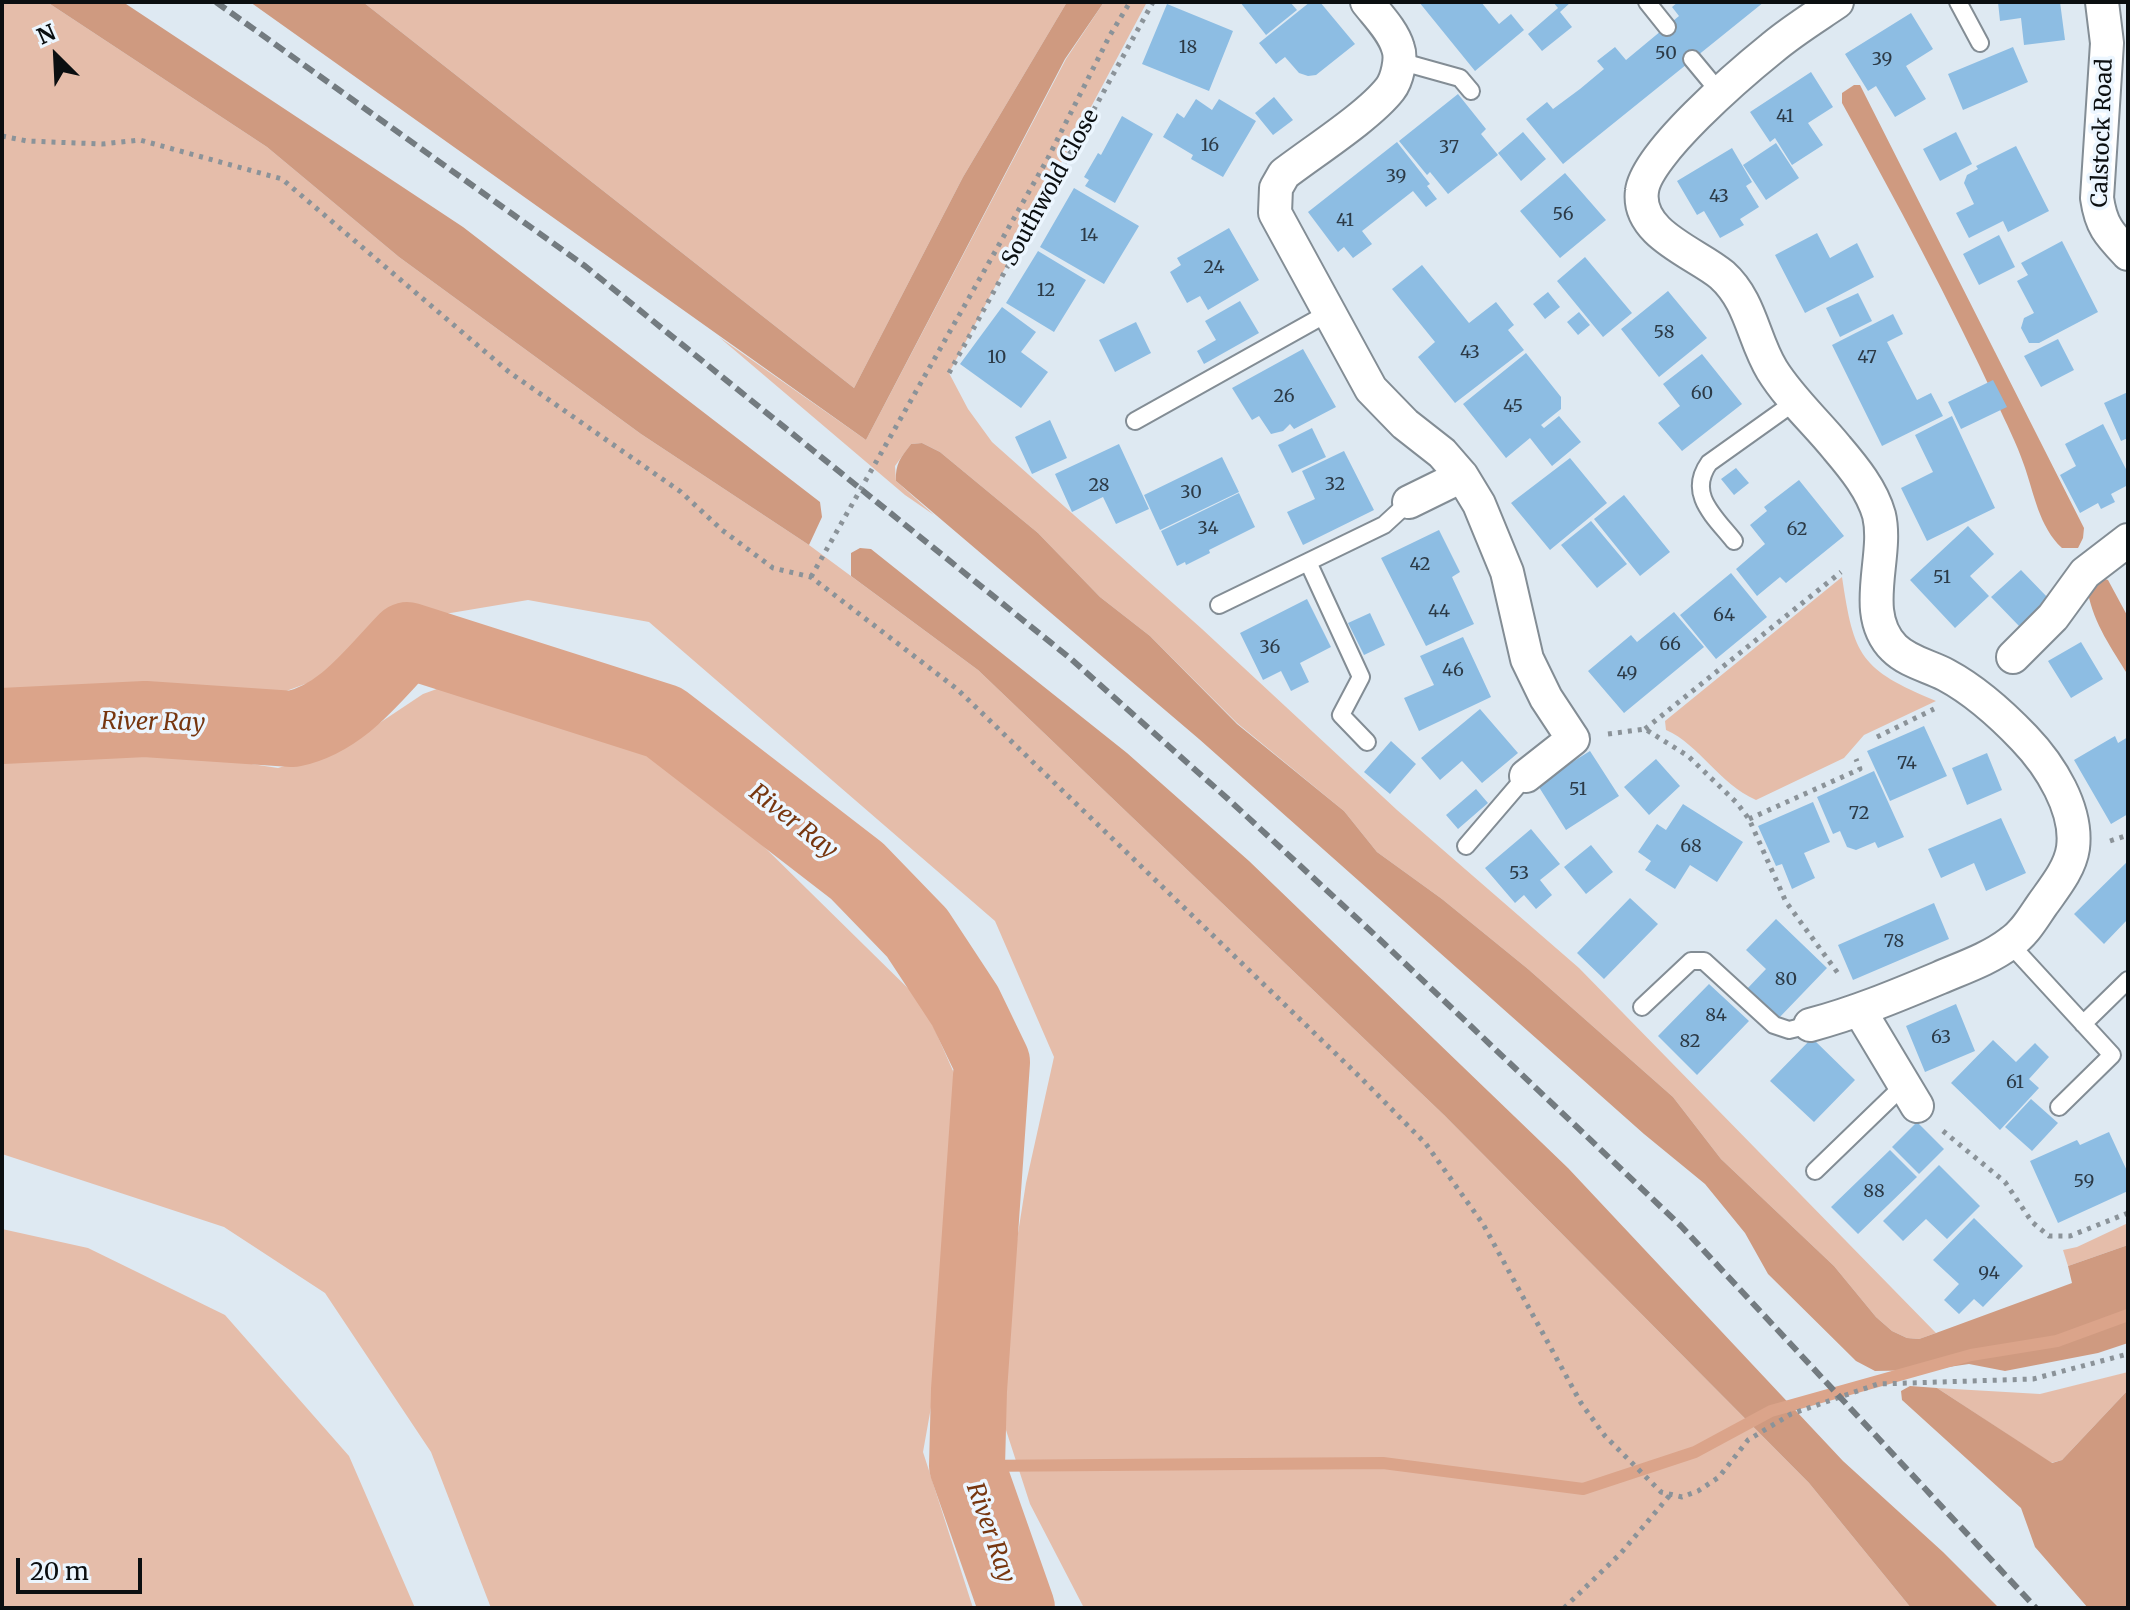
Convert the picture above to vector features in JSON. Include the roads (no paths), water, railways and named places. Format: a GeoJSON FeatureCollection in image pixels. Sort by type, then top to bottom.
{"type":"FeatureCollection","features":[{"type":"Feature","properties":{"kind":"street"},"geometry":{"type":"LineString","coordinates":[[1367,2],[1399,49],[1392,87],[1375,105],[1284,174],[1273,202],[1279,225],[1371,389],[1405,424],[1442,453],[1462,476],[1479,504],[1507,572],[1527,659],[1546,698],[1573,739],[1526,776]]}},
{"type":"Feature","properties":{"kind":"street"},"geometry":{"type":"LineString","coordinates":[[1810,1025],[1860,1011],[1967,966],[2010,944],[2020,935],[2067,866],[2073,848],[2067,805],[2041,758],[2024,738],[1971,691],[1945,674],[1896,650],[1887,639],[1877,610],[1881,539],[1878,513],[1868,489],[1853,466],[1772,371],[1761,349],[1753,320],[1737,292],[1724,277],[1654,227],[1642,200],[1642,188],[1660,154],[1772,47],[1837,2]]}},
{"type":"Feature","properties":{"kind":"street","name":"Calstock Road"},"geometry":{"type":"LineString","coordinates":[[2102,2],[2107,43],[2097,198],[2100,219],[2108,233],[2128,254]]}},
{"type":"Feature","properties":{"kind":"street"},"geometry":{"type":"LineString","coordinates":[[1409,502],[1462,476]]}},
{"type":"Feature","properties":{"kind":"street"},"geometry":{"type":"LineString","coordinates":[[2013,657],[2060,610],[2085,573],[2119,547]]}},
{"type":"Feature","properties":{"kind":"street"},"geometry":{"type":"LineString","coordinates":[[1860,1011],[1910,1096]]}},
{"type":"Feature","properties":{"kind":"lane"},"geometry":{"type":"LineString","coordinates":[[1647,2],[1667,27]]}},
{"type":"Feature","properties":{"kind":"lane"},"geometry":{"type":"LineString","coordinates":[[1958,2],[1980,43]]}},
{"type":"Feature","properties":{"kind":"lane"},"geometry":{"type":"LineString","coordinates":[[1692,59],[1721,94]]}},
{"type":"Feature","properties":{"kind":"lane"},"geometry":{"type":"LineString","coordinates":[[1399,61],[1460,78],[1471,91]]}},
{"type":"Feature","properties":{"kind":"lane"},"geometry":{"type":"LineString","coordinates":[[1135,421],[1328,313]]}},
{"type":"Feature","properties":{"kind":"lane"},"geometry":{"type":"LineString","coordinates":[[1734,541],[1708,508],[1700,491],[1699,476],[1709,463],[1796,401]]}},
{"type":"Feature","properties":{"kind":"lane"},"geometry":{"type":"LineString","coordinates":[[1219,605],[1384,525],[1409,502]]}},
{"type":"Feature","properties":{"kind":"lane"},"geometry":{"type":"LineString","coordinates":[[1308,562],[1361,677],[1341,715],[1367,742]]}},
{"type":"Feature","properties":{"kind":"lane"},"geometry":{"type":"LineString","coordinates":[[1466,846],[1526,776]]}},
{"type":"Feature","properties":{"kind":"lane"},"geometry":{"type":"LineString","coordinates":[[2010,944],[2112,1055],[2059,1107]]}},
{"type":"Feature","properties":{"kind":"lane"},"geometry":{"type":"LineString","coordinates":[[1642,1007],[1691,961],[1704,961],[1774,1025],[1789,1030],[1810,1025]]}},
{"type":"Feature","properties":{"kind":"lane"},"geometry":{"type":"LineString","coordinates":[[2083,1024],[2128,980]]}},
{"type":"Feature","properties":{"kind":"lane"},"geometry":{"type":"LineString","coordinates":[[1815,1171],[1910,1096]]}},
{"type":"Feature","properties":{"kind":"waterway","name":"River Ray"},"geometry":{"type":"LineString","coordinates":[[2,726],[145,719],[293,729],[311,723],[342,705],[407,640],[664,722],[857,871],[917,933],[965,1006],[992,1062],[969,1390],[967,1466],[1017,1608]]}},
{"type":"Feature","properties":{"kind":"waterway"},"geometry":{"type":"LineString","coordinates":[[967,1466],[1383,1463],[1583,1489],[1695,1452],[1771,1411],[1971,1355],[2057,1341],[2128,1315]]}},
{"type":"Feature","properties":{"kind":"railway"},"geometry":{"type":"LineString","coordinates":[[216,2],[585,266],[1071,659],[1375,935],[1681,1226],[2036,1608]]}}]}
